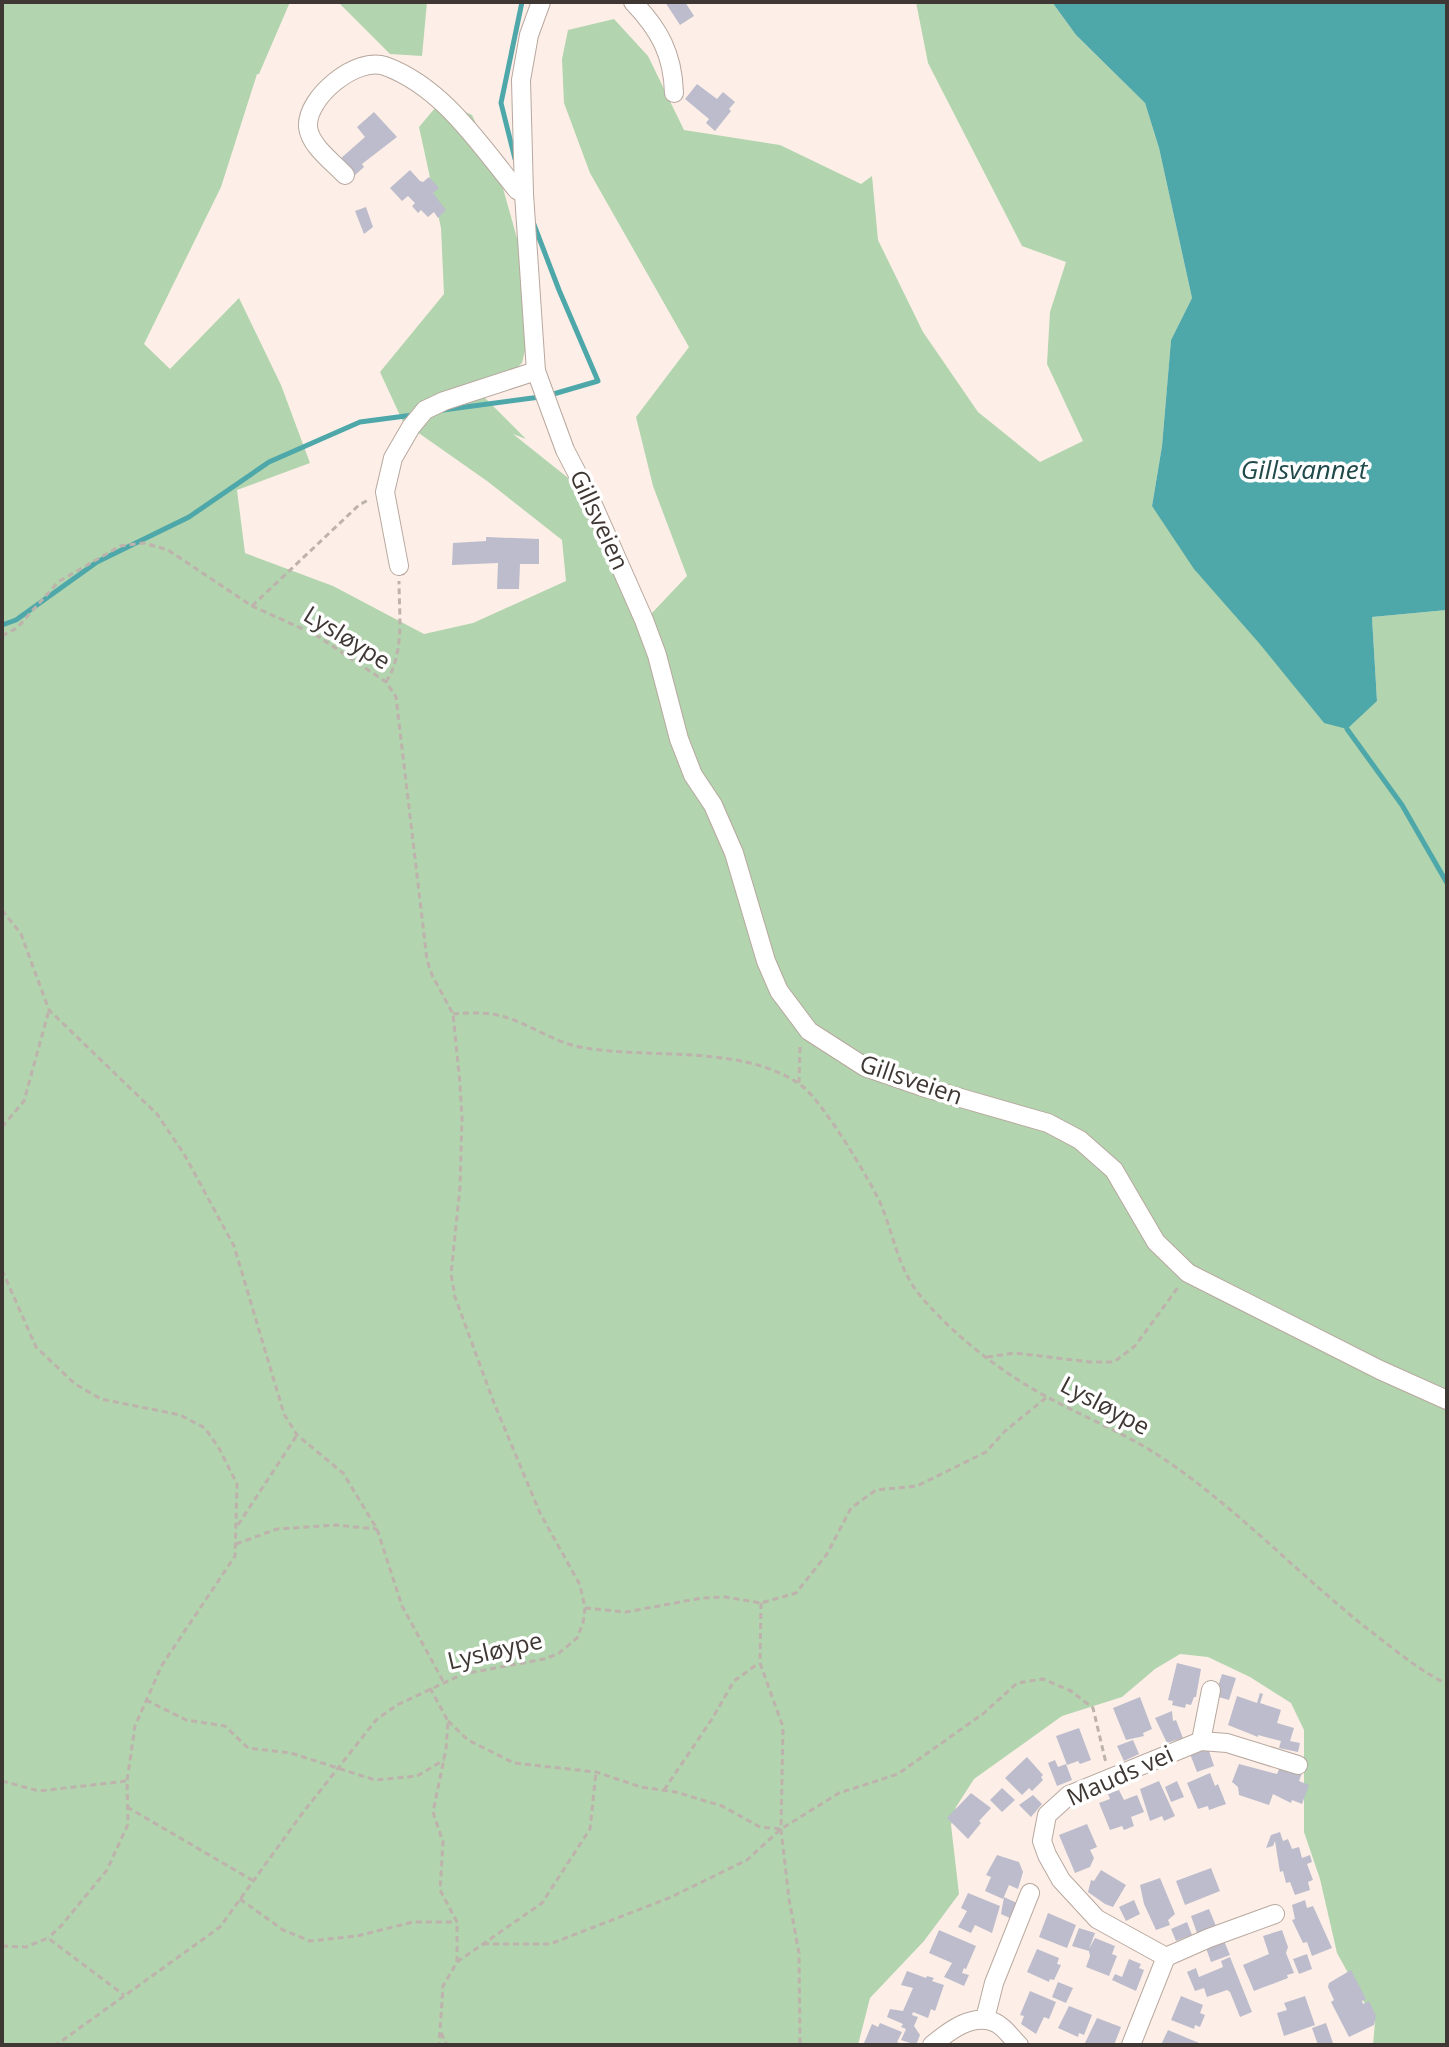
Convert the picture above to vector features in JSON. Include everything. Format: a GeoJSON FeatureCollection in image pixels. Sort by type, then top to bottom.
{"type":"FeatureCollection","features":[{"type":"Feature","properties":{"kind":"street","name":"Gillsveien"},"geometry":{"type":"LineString","coordinates":[[541,2],[529,35],[521,80],[532,351],[536,371],[565,450],[590,498],[644,620],[657,655],[679,739],[693,775],[713,805],[734,853],[766,961],[779,991],[809,1031],[865,1067],[1048,1123],[1080,1140],[1114,1170],[1156,1242],[1188,1273],[1380,1370],[1447,1400]]}},
{"type":"Feature","properties":{"kind":"street"},"geometry":{"type":"LineString","coordinates":[[633,2],[664,40],[674,93]]}},
{"type":"Feature","properties":{"kind":"street"},"geometry":{"type":"LineString","coordinates":[[345,175],[312,140],[308,126],[310,115],[325,92],[351,70],[360,65],[382,65],[412,79],[450,110],[524,194]]}},
{"type":"Feature","properties":{"kind":"street"},"geometry":{"type":"LineString","coordinates":[[399,566],[385,492],[398,447],[425,410],[463,393],[536,371]]}},
{"type":"Feature","properties":{"kind":"street"},"geometry":{"type":"LineString","coordinates":[[1201,1741],[1211,1690]]}},
{"type":"Feature","properties":{"kind":"street","name":"Mauds vei"},"geometry":{"type":"LineString","coordinates":[[1166,1957],[1097,1919],[1061,1880],[1042,1841],[1047,1815],[1069,1795],[1201,1741],[1227,1743],[1298,1765]]}},
{"type":"Feature","properties":{"kind":"street"},"geometry":{"type":"LineString","coordinates":[[985,2019],[994,1983],[1030,1893]]}},
{"type":"Feature","properties":{"kind":"street"},"geometry":{"type":"LineString","coordinates":[[1131,2045],[1166,1957],[1275,1914]]}},
{"type":"Feature","properties":{"kind":"street"},"geometry":{"type":"LineString","coordinates":[[932,2045],[961,2026],[985,2019],[997,2024],[1019,2045]]}},
{"type":"Feature","properties":{"kind":"path"},"geometry":{"type":"LineString","coordinates":[[252,606],[359,505],[385,492]]}},
{"type":"Feature","properties":{"kind":"path","name":"Lysløype"},"geometry":{"type":"LineString","coordinates":[[2,636],[17,628],[58,582],[120,546],[155,545],[168,550],[252,606],[316,635],[386,682],[396,697],[427,960],[453,1014],[462,1119],[460,1187],[451,1262],[455,1297],[534,1499],[553,1541],[580,1585],[585,1608],[577,1638],[558,1654],[443,1681],[376,1720],[220,1927],[56,2045]]}},
{"type":"Feature","properties":{"kind":"path"},"geometry":{"type":"LineString","coordinates":[[386,682],[395,668],[399,653],[399,566]]}},
{"type":"Feature","properties":{"kind":"path"},"geometry":{"type":"LineString","coordinates":[[2,910],[21,934],[49,1010],[157,1114],[184,1154],[234,1246],[284,1414],[297,1435],[343,1473],[377,1529],[402,1606],[443,1681]]}},
{"type":"Feature","properties":{"kind":"path"},"geometry":{"type":"LineString","coordinates":[[2,1127],[24,1101],[49,1010]]}},
{"type":"Feature","properties":{"kind":"path","name":"Lysløype"},"geometry":{"type":"LineString","coordinates":[[453,1014],[498,1015],[580,1047],[748,1063],[799,1083],[823,1110],[871,1187],[881,1205],[897,1256],[916,1290],[986,1358],[1047,1397],[1165,1460],[1258,1532],[1326,1596],[1415,1665],[1447,1684]]}},
{"type":"Feature","properties":{"kind":"path"},"geometry":{"type":"LineString","coordinates":[[799,1083],[800,1045],[809,1031]]}},
{"type":"Feature","properties":{"kind":"path"},"geometry":{"type":"LineString","coordinates":[[2,1270],[36,1347],[75,1384],[101,1399],[180,1415],[205,1428],[237,1484],[238,1525],[235,1556],[162,1665],[135,1726],[127,1781],[128,1824],[107,1870],[48,1938],[26,1947],[2,1946]]}},
{"type":"Feature","properties":{"kind":"path"},"geometry":{"type":"LineString","coordinates":[[986,1358],[1015,1353],[1114,1362],[1135,1346],[1188,1273]]}},
{"type":"Feature","properties":{"kind":"path"},"geometry":{"type":"LineString","coordinates":[[585,1608],[626,1612],[702,1598],[725,1597],[761,1603],[796,1593],[827,1554],[851,1508],[876,1490],[917,1486],[986,1452],[1005,1431],[1047,1397]]}},
{"type":"Feature","properties":{"kind":"path"},"geometry":{"type":"LineString","coordinates":[[238,1525],[297,1435]]}},
{"type":"Feature","properties":{"kind":"path"},"geometry":{"type":"LineString","coordinates":[[236,1544],[277,1529],[336,1525],[377,1529]]}},
{"type":"Feature","properties":{"kind":"path"},"geometry":{"type":"LineString","coordinates":[[761,1603],[760,1663],[783,1727],[781,1829],[799,1953],[800,2045]]}},
{"type":"Feature","properties":{"kind":"path"},"geometry":{"type":"LineString","coordinates":[[664,1790],[734,1681],[760,1663]]}},
{"type":"Feature","properties":{"kind":"path"},"geometry":{"type":"LineString","coordinates":[[483,1944],[550,1944],[669,1898],[747,1860],[781,1829],[839,1793],[898,1774],[984,1713],[1017,1683],[1043,1679],[1071,1691],[1093,1708],[1110,1778]]}},
{"type":"Feature","properties":{"kind":"path"},"geometry":{"type":"LineString","coordinates":[[430,1688],[448,1721],[468,1740],[514,1763],[596,1772],[641,1787],[722,1806],[760,1827],[781,1829]]}},
{"type":"Feature","properties":{"kind":"path"},"geometry":{"type":"LineString","coordinates":[[146,1700],[186,1720],[225,1726],[248,1748],[291,1753],[375,1780],[417,1776],[444,1760]]}},
{"type":"Feature","properties":{"kind":"path"},"geometry":{"type":"LineString","coordinates":[[448,1721],[433,1812],[443,1842],[440,1890],[457,1922],[457,1962]]}},
{"type":"Feature","properties":{"kind":"path"},"geometry":{"type":"LineString","coordinates":[[439,2045],[443,1986],[457,1962],[542,1903],[590,1829],[596,1772]]}},
{"type":"Feature","properties":{"kind":"path"},"geometry":{"type":"LineString","coordinates":[[2,1781],[39,1791],[127,1781]]}},
{"type":"Feature","properties":{"kind":"path"},"geometry":{"type":"LineString","coordinates":[[127,1807],[253,1881]]}},
{"type":"Feature","properties":{"kind":"path"},"geometry":{"type":"LineString","coordinates":[[240,1899],[283,1930],[310,1941],[357,1936],[413,1922],[457,1922]]}},
{"type":"Feature","properties":{"kind":"path"},"geometry":{"type":"LineString","coordinates":[[48,1938],[124,1995]]}},
{"type":"Feature","properties":{"kind":"path"},"geometry":{"type":"LineString","coordinates":[[441,2033],[447,2045]]}},
{"type":"Feature","properties":{"kind":"green space"},"geometry":{"type":"Polygon","coordinates":[[[2,2],[290,2],[257,74],[221,187],[144,344],[170,369],[239,298],[281,385],[310,463],[237,490],[245,553],[333,586],[424,634],[473,623],[566,581],[562,540],[487,481],[403,422],[380,372],[444,294],[441,228],[419,127],[441,101],[472,115],[499,174],[536,306],[522,363],[485,398],[526,439],[513,434],[582,489],[619,579],[651,614],[687,576],[653,486],[636,417],[689,347],[590,173],[564,103],[562,59],[568,30],[614,19],[648,56],[684,130],[780,145],[861,184],[872,176],[878,240],[923,332],[978,412],[1040,462],[1083,441],[1047,364],[1050,312],[1066,262],[1022,246],[928,63],[916,2],[1052,2],[1076,35],[1145,103],[1159,148],[1192,298],[1171,340],[1162,446],[1152,506],[1324,723],[1377,701],[1372,617],[1447,610],[1447,2045],[1373,2045],[1375,2022],[1337,1953],[1320,1879],[1304,1832],[1304,1730],[1291,1703],[1250,1677],[1208,1657],[1180,1654],[1155,1669],[1122,1697],[1062,1716],[974,1779],[956,1807],[951,1825],[959,1894],[924,1941],[870,1998],[858,2045],[2,2045],[2,2]]]}},
{"type":"Feature","properties":{"kind":"green space"},"geometry":{"type":"Polygon","coordinates":[[[338,2],[427,2],[422,56],[390,54],[338,2]]]}},
{"type":"Feature","properties":{"kind":"water","name":"Gillsvannet"},"geometry":{"type":"Polygon","coordinates":[[[1052,2],[1447,2],[1447,610],[1372,617],[1377,701],[1347,729],[1324,723],[1194,569],[1152,506],[1162,446],[1171,340],[1192,298],[1159,148],[1145,103],[1076,35],[1052,2]]]}},
{"type":"Feature","properties":{"kind":"building"},"geometry":{"type":"Polygon","coordinates":[[[665,2],[685,2],[694,16],[680,25],[665,2]]]}},
{"type":"Feature","properties":{"kind":"building"},"geometry":{"type":"Polygon","coordinates":[[[697,84],[717,99],[723,92],[735,102],[715,131],[706,123],[709,119],[685,99],[697,84]]]}},
{"type":"Feature","properties":{"kind":"building"},"geometry":{"type":"Polygon","coordinates":[[[374,112],[397,137],[362,164],[364,167],[354,176],[340,159],[365,137],[357,127],[374,112]]]}},
{"type":"Feature","properties":{"kind":"building"},"geometry":{"type":"Polygon","coordinates":[[[410,170],[420,181],[429,177],[439,188],[433,193],[446,210],[438,218],[434,212],[428,217],[421,210],[418,213],[412,206],[415,203],[408,196],[402,201],[390,188],[410,170]]]}},
{"type":"Feature","properties":{"kind":"building"},"geometry":{"type":"Polygon","coordinates":[[[366,207],[373,227],[364,234],[355,211],[366,207]]]}},
{"type":"Feature","properties":{"kind":"building"},"geometry":{"type":"Polygon","coordinates":[[[486,537],[539,539],[539,564],[520,564],[519,589],[497,589],[498,563],[452,565],[453,543],[486,541],[486,537]]]}},
{"type":"Feature","properties":{"kind":"building"},"geometry":{"type":"Polygon","coordinates":[[[1177,1663],[1201,1669],[1196,1697],[1185,1708],[1172,1705],[1173,1701],[1168,1700],[1177,1663]]]}},
{"type":"Feature","properties":{"kind":"building"},"geometry":{"type":"Polygon","coordinates":[[[1222,1674],[1236,1678],[1229,1700],[1215,1696],[1222,1674]]]}},
{"type":"Feature","properties":{"kind":"building"},"geometry":{"type":"Polygon","coordinates":[[[1260,1693],[1263,1694],[1260,1703],[1281,1710],[1277,1723],[1294,1728],[1290,1741],[1300,1743],[1298,1752],[1279,1748],[1281,1741],[1258,1737],[1228,1725],[1237,1696],[1257,1703],[1260,1693]]]}},
{"type":"Feature","properties":{"kind":"building"},"geometry":{"type":"Polygon","coordinates":[[[1140,1697],[1152,1729],[1143,1733],[1144,1736],[1126,1740],[1113,1708],[1140,1697]]]}},
{"type":"Feature","properties":{"kind":"building"},"geometry":{"type":"Polygon","coordinates":[[[1172,1711],[1173,1721],[1176,1720],[1183,1738],[1167,1743],[1155,1718],[1172,1711]]]}},
{"type":"Feature","properties":{"kind":"building"},"geometry":{"type":"Polygon","coordinates":[[[1079,1728],[1091,1760],[1067,1765],[1056,1736],[1079,1728]]]}},
{"type":"Feature","properties":{"kind":"building"},"geometry":{"type":"Polygon","coordinates":[[[1133,1740],[1139,1754],[1124,1761],[1117,1746],[1133,1740]]]}},
{"type":"Feature","properties":{"kind":"building"},"geometry":{"type":"Polygon","coordinates":[[[1208,1748],[1214,1766],[1197,1772],[1190,1754],[1208,1748]]]}},
{"type":"Feature","properties":{"kind":"building"},"geometry":{"type":"Polygon","coordinates":[[[1027,1757],[1043,1775],[1043,1780],[1032,1791],[1029,1788],[1022,1795],[1005,1778],[1027,1757]]]}},
{"type":"Feature","properties":{"kind":"building"},"geometry":{"type":"Polygon","coordinates":[[[1055,1760],[1058,1767],[1066,1764],[1072,1780],[1057,1786],[1048,1763],[1055,1760]]]}},
{"type":"Feature","properties":{"kind":"building"},"geometry":{"type":"Polygon","coordinates":[[[1239,1764],[1277,1774],[1279,1769],[1302,1773],[1299,1781],[1309,1785],[1302,1804],[1292,1800],[1291,1803],[1273,1794],[1269,1805],[1239,1795],[1238,1787],[1232,1782],[1239,1764]]]}},
{"type":"Feature","properties":{"kind":"building"},"geometry":{"type":"Polygon","coordinates":[[[1210,1773],[1226,1804],[1209,1810],[1208,1806],[1198,1809],[1187,1783],[1210,1773]]]}},
{"type":"Feature","properties":{"kind":"building"},"geometry":{"type":"Polygon","coordinates":[[[1159,1781],[1175,1816],[1164,1821],[1162,1816],[1150,1821],[1140,1789],[1159,1781]]]}},
{"type":"Feature","properties":{"kind":"building"},"geometry":{"type":"Polygon","coordinates":[[[1177,1781],[1184,1797],[1171,1802],[1165,1787],[1177,1781]]]}},
{"type":"Feature","properties":{"kind":"building"},"geometry":{"type":"Polygon","coordinates":[[[1002,1788],[1015,1800],[1002,1812],[990,1800],[1002,1788]]]}},
{"type":"Feature","properties":{"kind":"building"},"geometry":{"type":"Polygon","coordinates":[[[1119,1790],[1124,1800],[1137,1795],[1144,1812],[1131,1817],[1134,1826],[1110,1830],[1099,1803],[1110,1799],[1108,1794],[1119,1790]]]}},
{"type":"Feature","properties":{"kind":"building"},"geometry":{"type":"Polygon","coordinates":[[[971,1793],[991,1808],[968,1839],[947,1818],[971,1793]]]}},
{"type":"Feature","properties":{"kind":"building"},"geometry":{"type":"Polygon","coordinates":[[[1033,1795],[1042,1804],[1031,1817],[1019,1805],[1033,1795]]]}},
{"type":"Feature","properties":{"kind":"building"},"geometry":{"type":"Polygon","coordinates":[[[1087,1824],[1097,1847],[1090,1850],[1094,1858],[1090,1867],[1075,1873],[1059,1835],[1087,1824]]]}},
{"type":"Feature","properties":{"kind":"building"},"geometry":{"type":"Polygon","coordinates":[[[1280,1832],[1283,1841],[1288,1839],[1292,1849],[1299,1847],[1302,1858],[1310,1855],[1312,1862],[1307,1864],[1313,1880],[1308,1882],[1310,1890],[1295,1895],[1290,1882],[1286,1883],[1283,1871],[1280,1872],[1275,1841],[1273,1846],[1266,1848],[1271,1835],[1280,1832]]]}},
{"type":"Feature","properties":{"kind":"building"},"geometry":{"type":"Polygon","coordinates":[[[997,1855],[1019,1862],[1023,1872],[1018,1889],[1009,1885],[1003,1899],[985,1891],[991,1877],[986,1875],[997,1855]]]}},
{"type":"Feature","properties":{"kind":"building"},"geometry":{"type":"Polygon","coordinates":[[[1211,1868],[1220,1891],[1185,1905],[1176,1881],[1211,1868]]]}},
{"type":"Feature","properties":{"kind":"building"},"geometry":{"type":"Polygon","coordinates":[[[1101,1870],[1126,1885],[1113,1907],[1088,1892],[1091,1880],[1094,1881],[1101,1870]]]}},
{"type":"Feature","properties":{"kind":"building"},"geometry":{"type":"Polygon","coordinates":[[[1160,1878],[1175,1914],[1168,1920],[1170,1925],[1156,1930],[1144,1904],[1140,1885],[1160,1878]]]}},
{"type":"Feature","properties":{"kind":"building"},"geometry":{"type":"Polygon","coordinates":[[[968,1893],[1000,1906],[992,1933],[975,1925],[971,1933],[958,1927],[967,1911],[961,1908],[968,1893]]]}},
{"type":"Feature","properties":{"kind":"building"},"geometry":{"type":"Polygon","coordinates":[[[1004,1897],[1019,1904],[1012,1919],[1001,1914],[1004,1897]]]}},
{"type":"Feature","properties":{"kind":"building"},"geometry":{"type":"Polygon","coordinates":[[[1134,1900],[1140,1914],[1126,1921],[1119,1907],[1134,1900]]]}},
{"type":"Feature","properties":{"kind":"building"},"geometry":{"type":"Polygon","coordinates":[[[1305,1900],[1307,1908],[1313,1906],[1332,1948],[1312,1956],[1307,1942],[1303,1943],[1292,1920],[1295,1919],[1292,1905],[1305,1900]]]}},
{"type":"Feature","properties":{"kind":"building"},"geometry":{"type":"Polygon","coordinates":[[[1209,1909],[1216,1926],[1197,1933],[1191,1916],[1209,1909]]]}},
{"type":"Feature","properties":{"kind":"building"},"geometry":{"type":"Polygon","coordinates":[[[1048,1913],[1076,1925],[1067,1948],[1039,1937],[1048,1913]]]}},
{"type":"Feature","properties":{"kind":"building"},"geometry":{"type":"Polygon","coordinates":[[[1187,1922],[1192,1935],[1176,1941],[1171,1929],[1187,1922]]]}},
{"type":"Feature","properties":{"kind":"building"},"geometry":{"type":"Polygon","coordinates":[[[1079,1928],[1095,1933],[1089,1949],[1095,1938],[1115,1946],[1112,1954],[1117,1956],[1109,1976],[1086,1967],[1089,1951],[1072,1946],[1079,1928]]]}},
{"type":"Feature","properties":{"kind":"building"},"geometry":{"type":"Polygon","coordinates":[[[939,1930],[976,1946],[962,1973],[969,1975],[964,1986],[944,1977],[952,1963],[929,1953],[939,1930]]]}},
{"type":"Feature","properties":{"kind":"building"},"geometry":{"type":"Polygon","coordinates":[[[1282,1930],[1294,1973],[1254,1991],[1243,1965],[1269,1954],[1263,1936],[1282,1930]]]}},
{"type":"Feature","properties":{"kind":"building"},"geometry":{"type":"Polygon","coordinates":[[[1224,1941],[1230,1955],[1211,1962],[1206,1948],[1224,1941]]]}},
{"type":"Feature","properties":{"kind":"building"},"geometry":{"type":"Polygon","coordinates":[[[1037,1949],[1059,1958],[1057,1964],[1061,1965],[1054,1980],[1050,1979],[1049,1982],[1027,1972],[1037,1949]]]}},
{"type":"Feature","properties":{"kind":"building"},"geometry":{"type":"Polygon","coordinates":[[[1307,1954],[1312,1969],[1299,1974],[1293,1959],[1307,1954]]]}},
{"type":"Feature","properties":{"kind":"building"},"geometry":{"type":"Polygon","coordinates":[[[1230,1957],[1252,2012],[1240,2017],[1230,1992],[1227,1990],[1207,1997],[1204,1988],[1195,1991],[1187,1972],[1196,1968],[1199,1977],[1223,1967],[1221,1961],[1230,1957]]]}},
{"type":"Feature","properties":{"kind":"building"},"geometry":{"type":"Polygon","coordinates":[[[1129,1959],[1141,1964],[1139,1968],[1144,1970],[1136,1991],[1112,1980],[1115,1974],[1122,1977],[1129,1959]]]}},
{"type":"Feature","properties":{"kind":"building"},"geometry":{"type":"Polygon","coordinates":[[[1351,1970],[1366,1999],[1362,2001],[1363,2004],[1369,2001],[1376,2016],[1374,2025],[1349,2037],[1331,2002],[1334,2000],[1328,1987],[1329,1983],[1351,1970]]]}},
{"type":"Feature","properties":{"kind":"building"},"geometry":{"type":"Polygon","coordinates":[[[907,1971],[934,1978],[932,1981],[944,1985],[935,2011],[931,2009],[928,2018],[913,2012],[912,2015],[918,2017],[914,2026],[920,2035],[916,2045],[901,2040],[906,2029],[901,2027],[903,2024],[887,2017],[890,2009],[903,2011],[913,1988],[901,1985],[907,1971]]]}},
{"type":"Feature","properties":{"kind":"building"},"geometry":{"type":"Polygon","coordinates":[[[1058,1982],[1073,1988],[1066,2003],[1052,1997],[1058,1982]]]}},
{"type":"Feature","properties":{"kind":"building"},"geometry":{"type":"Polygon","coordinates":[[[1030,1991],[1056,2002],[1049,2019],[1044,2017],[1036,2034],[1021,2024],[1024,2016],[1020,2015],[1030,1991]]]}},
{"type":"Feature","properties":{"kind":"building"},"geometry":{"type":"Polygon","coordinates":[[[1181,1996],[1203,2005],[1200,2013],[1205,2015],[1200,2027],[1195,2025],[1194,2029],[1171,2020],[1181,1996]]]}},
{"type":"Feature","properties":{"kind":"building"},"geometry":{"type":"Polygon","coordinates":[[[1305,1996],[1315,2025],[1284,2036],[1277,2013],[1287,2010],[1284,2003],[1305,1996]]]}},
{"type":"Feature","properties":{"kind":"building"},"geometry":{"type":"Polygon","coordinates":[[[1069,2006],[1092,2015],[1084,2035],[1079,2033],[1078,2037],[1058,2028],[1069,2006]]]}},
{"type":"Feature","properties":{"kind":"building"},"geometry":{"type":"Polygon","coordinates":[[[1097,2018],[1121,2027],[1114,2045],[1085,2043],[1097,2018]]]}},
{"type":"Feature","properties":{"kind":"building"},"geometry":{"type":"Polygon","coordinates":[[[880,2023],[902,2032],[897,2042],[903,2045],[864,2043],[872,2024],[878,2027],[880,2023]]]}},
{"type":"Feature","properties":{"kind":"building"},"geometry":{"type":"Polygon","coordinates":[[[1326,2023],[1333,2043],[1318,2045],[1312,2028],[1326,2023]]]}},
{"type":"Feature","properties":{"kind":"building"},"geometry":{"type":"Polygon","coordinates":[[[1168,2030],[1199,2043],[1161,2045],[1168,2030]]]}},
{"type":"Feature","properties":{"kind":"waterway"},"geometry":{"type":"LineString","coordinates":[[515,159],[501,103],[522,2]]}},
{"type":"Feature","properties":{"kind":"waterway"},"geometry":{"type":"LineString","coordinates":[[533,222],[598,381],[550,395]]}},
{"type":"Feature","properties":{"kind":"waterway"},"geometry":{"type":"LineString","coordinates":[[443,410],[540,397]]}},
{"type":"Feature","properties":{"kind":"waterway"},"geometry":{"type":"LineString","coordinates":[[2,625],[16,620],[97,562],[189,517],[269,462],[360,422],[413,415]]}},
{"type":"Feature","properties":{"kind":"waterway"},"geometry":{"type":"LineString","coordinates":[[1347,729],[1402,805],[1447,883]]}}]}
